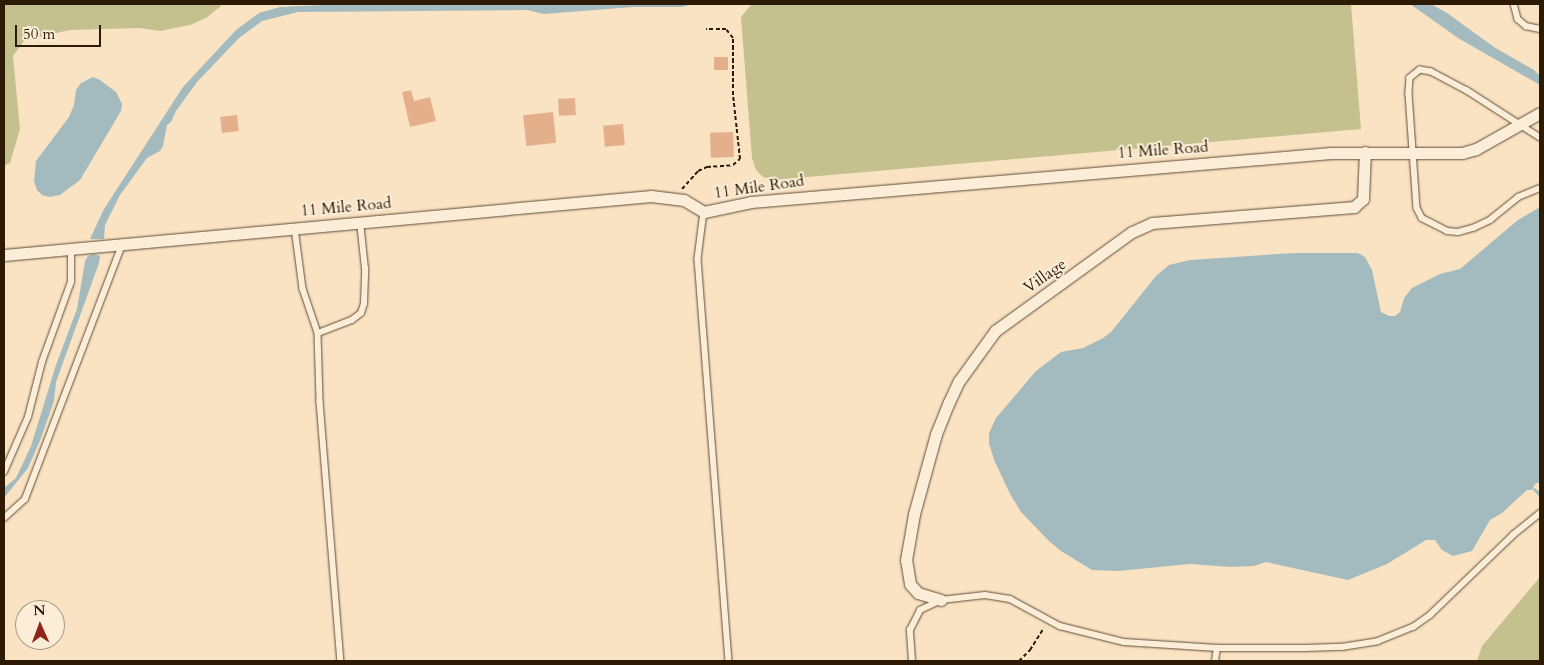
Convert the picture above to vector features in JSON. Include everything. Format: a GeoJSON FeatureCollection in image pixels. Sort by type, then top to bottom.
{"type":"FeatureCollection","features":[{"type":"Feature","properties":{"kind":"street","name":"11 Mile Road"},"geometry":{"type":"LineString","coordinates":[[4,255],[651,196],[674,198],[692,203],[704,212],[751,202],[1136,168],[1364,152],[1462,153],[1476,149],[1540,113]]}},
{"type":"Feature","properties":{"kind":"street","name":"Village"},"geometry":{"type":"LineString","coordinates":[[940,600],[918,593],[910,584],[906,560],[914,514],[936,434],[949,402],[959,381],[995,331],[1132,232],[1152,223],[1333,211],[1354,207],[1363,199],[1364,152]]}},
{"type":"Feature","properties":{"kind":"lane"},"geometry":{"type":"LineString","coordinates":[[1514,4],[1518,19],[1526,26],[1540,29]]}},
{"type":"Feature","properties":{"kind":"lane"},"geometry":{"type":"LineString","coordinates":[[1540,138],[1517,125],[1467,91],[1431,72],[1420,70],[1410,78],[1409,94],[1417,208],[1422,218],[1447,231],[1458,232],[1473,228],[1490,220],[1518,197],[1540,188]]}},
{"type":"Feature","properties":{"kind":"lane"},"geometry":{"type":"LineString","coordinates":[[704,212],[698,259],[699,285],[729,661]]}},
{"type":"Feature","properties":{"kind":"lane"},"geometry":{"type":"LineString","coordinates":[[318,332],[352,320],[361,313],[364,304],[365,269],[360,222]]}},
{"type":"Feature","properties":{"kind":"lane"},"geometry":{"type":"LineString","coordinates":[[295,228],[303,289],[318,332],[320,402],[341,661]]}},
{"type":"Feature","properties":{"kind":"lane"},"geometry":{"type":"LineString","coordinates":[[4,518],[25,498],[124,243]]}},
{"type":"Feature","properties":{"kind":"lane"},"geometry":{"type":"LineString","coordinates":[[4,472],[28,417],[42,362],[71,282],[71,248]]}},
{"type":"Feature","properties":{"kind":"lane"},"geometry":{"type":"LineString","coordinates":[[912,661],[910,630],[915,618],[928,604],[940,600],[999,596],[1010,599],[1049,620],[1086,634],[1124,642],[1217,648],[1342,647],[1378,641],[1413,627],[1430,615],[1513,535],[1540,513]]}},
{"type":"Feature","properties":{"kind":"lane"},"geometry":{"type":"LineString","coordinates":[[1216,661],[1217,648]]}},
{"type":"Feature","properties":{"kind":"path"},"geometry":{"type":"LineString","coordinates":[[674,198],[698,172],[707,167],[732,165],[740,159],[733,95],[733,38],[726,29],[706,29]]}},
{"type":"Feature","properties":{"kind":"path"},"geometry":{"type":"LineString","coordinates":[[1019,661],[1030,650],[1049,620]]}},
{"type":"Feature","properties":{"kind":"shaded area"},"geometry":{"type":"Polygon","coordinates":[[[4,4],[221,4],[221,6],[206,18],[190,25],[160,31],[140,28],[69,30],[24,41],[13,56],[20,129],[10,163],[4,166],[4,4]]]}},
{"type":"Feature","properties":{"kind":"shaded area"},"geometry":{"type":"Polygon","coordinates":[[[752,4],[1351,4],[1361,129],[773,180],[763,177],[756,170],[752,158],[741,17],[752,4]]]}},
{"type":"Feature","properties":{"kind":"shaded area"},"geometry":{"type":"Polygon","coordinates":[[[1540,577],[1540,661],[1477,661],[1482,646],[1540,577]]]}},
{"type":"Feature","properties":{"kind":"water"},"geometry":{"type":"Polygon","coordinates":[[[347,4],[692,4],[682,7],[633,7],[544,14],[527,10],[298,12],[262,21],[239,38],[197,82],[176,111],[171,122],[167,125],[163,146],[160,151],[147,158],[120,195],[105,225],[104,239],[90,239],[104,209],[183,87],[236,30],[259,13],[280,7],[347,4]]]}},
{"type":"Feature","properties":{"kind":"water"},"geometry":{"type":"Polygon","coordinates":[[[1410,4],[1431,4],[1447,13],[1494,47],[1534,70],[1540,76],[1540,85],[1458,38],[1410,4]]]}},
{"type":"Feature","properties":{"kind":"water"},"geometry":{"type":"Polygon","coordinates":[[[93,77],[116,92],[122,104],[121,111],[80,180],[60,195],[50,197],[42,195],[37,190],[34,181],[36,161],[69,117],[74,105],[76,90],[81,83],[93,77]]]}},
{"type":"Feature","properties":{"kind":"water"},"geometry":{"type":"Polygon","coordinates":[[[1540,207],[1540,482],[1535,484],[1532,490],[1527,490],[1502,513],[1490,520],[1472,551],[1453,556],[1442,550],[1435,540],[1426,540],[1387,564],[1348,580],[1266,562],[1254,566],[1230,567],[1190,564],[1118,571],[1092,570],[1061,551],[1049,541],[1021,512],[1010,494],[989,444],[989,433],[996,418],[1036,371],[1061,352],[1083,348],[1111,332],[1156,276],[1169,265],[1190,260],[1294,253],[1358,253],[1365,257],[1372,270],[1381,312],[1389,316],[1395,316],[1400,312],[1404,298],[1412,288],[1440,274],[1460,269],[1518,220],[1540,207]]]}},
{"type":"Feature","properties":{"kind":"water"},"geometry":{"type":"Polygon","coordinates":[[[94,254],[100,256],[99,263],[56,382],[54,401],[41,438],[28,468],[4,498],[4,488],[16,478],[31,446],[56,365],[77,309],[85,261],[88,256],[94,254]]]}},
{"type":"Feature","properties":{"kind":"building"},"geometry":{"type":"Polygon","coordinates":[[[714,57],[728,57],[728,70],[714,70],[714,57]]]}},
{"type":"Feature","properties":{"kind":"building"},"geometry":{"type":"Polygon","coordinates":[[[411,90],[414,101],[430,97],[436,121],[410,127],[402,92],[411,90]]]}},
{"type":"Feature","properties":{"kind":"building"},"geometry":{"type":"Polygon","coordinates":[[[575,98],[576,115],[559,116],[558,99],[575,98]]]}},
{"type":"Feature","properties":{"kind":"building"},"geometry":{"type":"Polygon","coordinates":[[[553,112],[556,143],[526,146],[523,115],[553,112]]]}},
{"type":"Feature","properties":{"kind":"building"},"geometry":{"type":"Polygon","coordinates":[[[237,115],[239,131],[222,133],[220,117],[237,115]]]}},
{"type":"Feature","properties":{"kind":"building"},"geometry":{"type":"Polygon","coordinates":[[[623,124],[625,145],[605,147],[603,126],[623,124]]]}},
{"type":"Feature","properties":{"kind":"building"},"geometry":{"type":"Polygon","coordinates":[[[733,132],[734,157],[711,158],[710,133],[733,132]]]}},
{"type":"Feature","properties":{"kind":"waterway"},"geometry":{"type":"LineString","coordinates":[[1534,489],[1540,495]]}}]}
